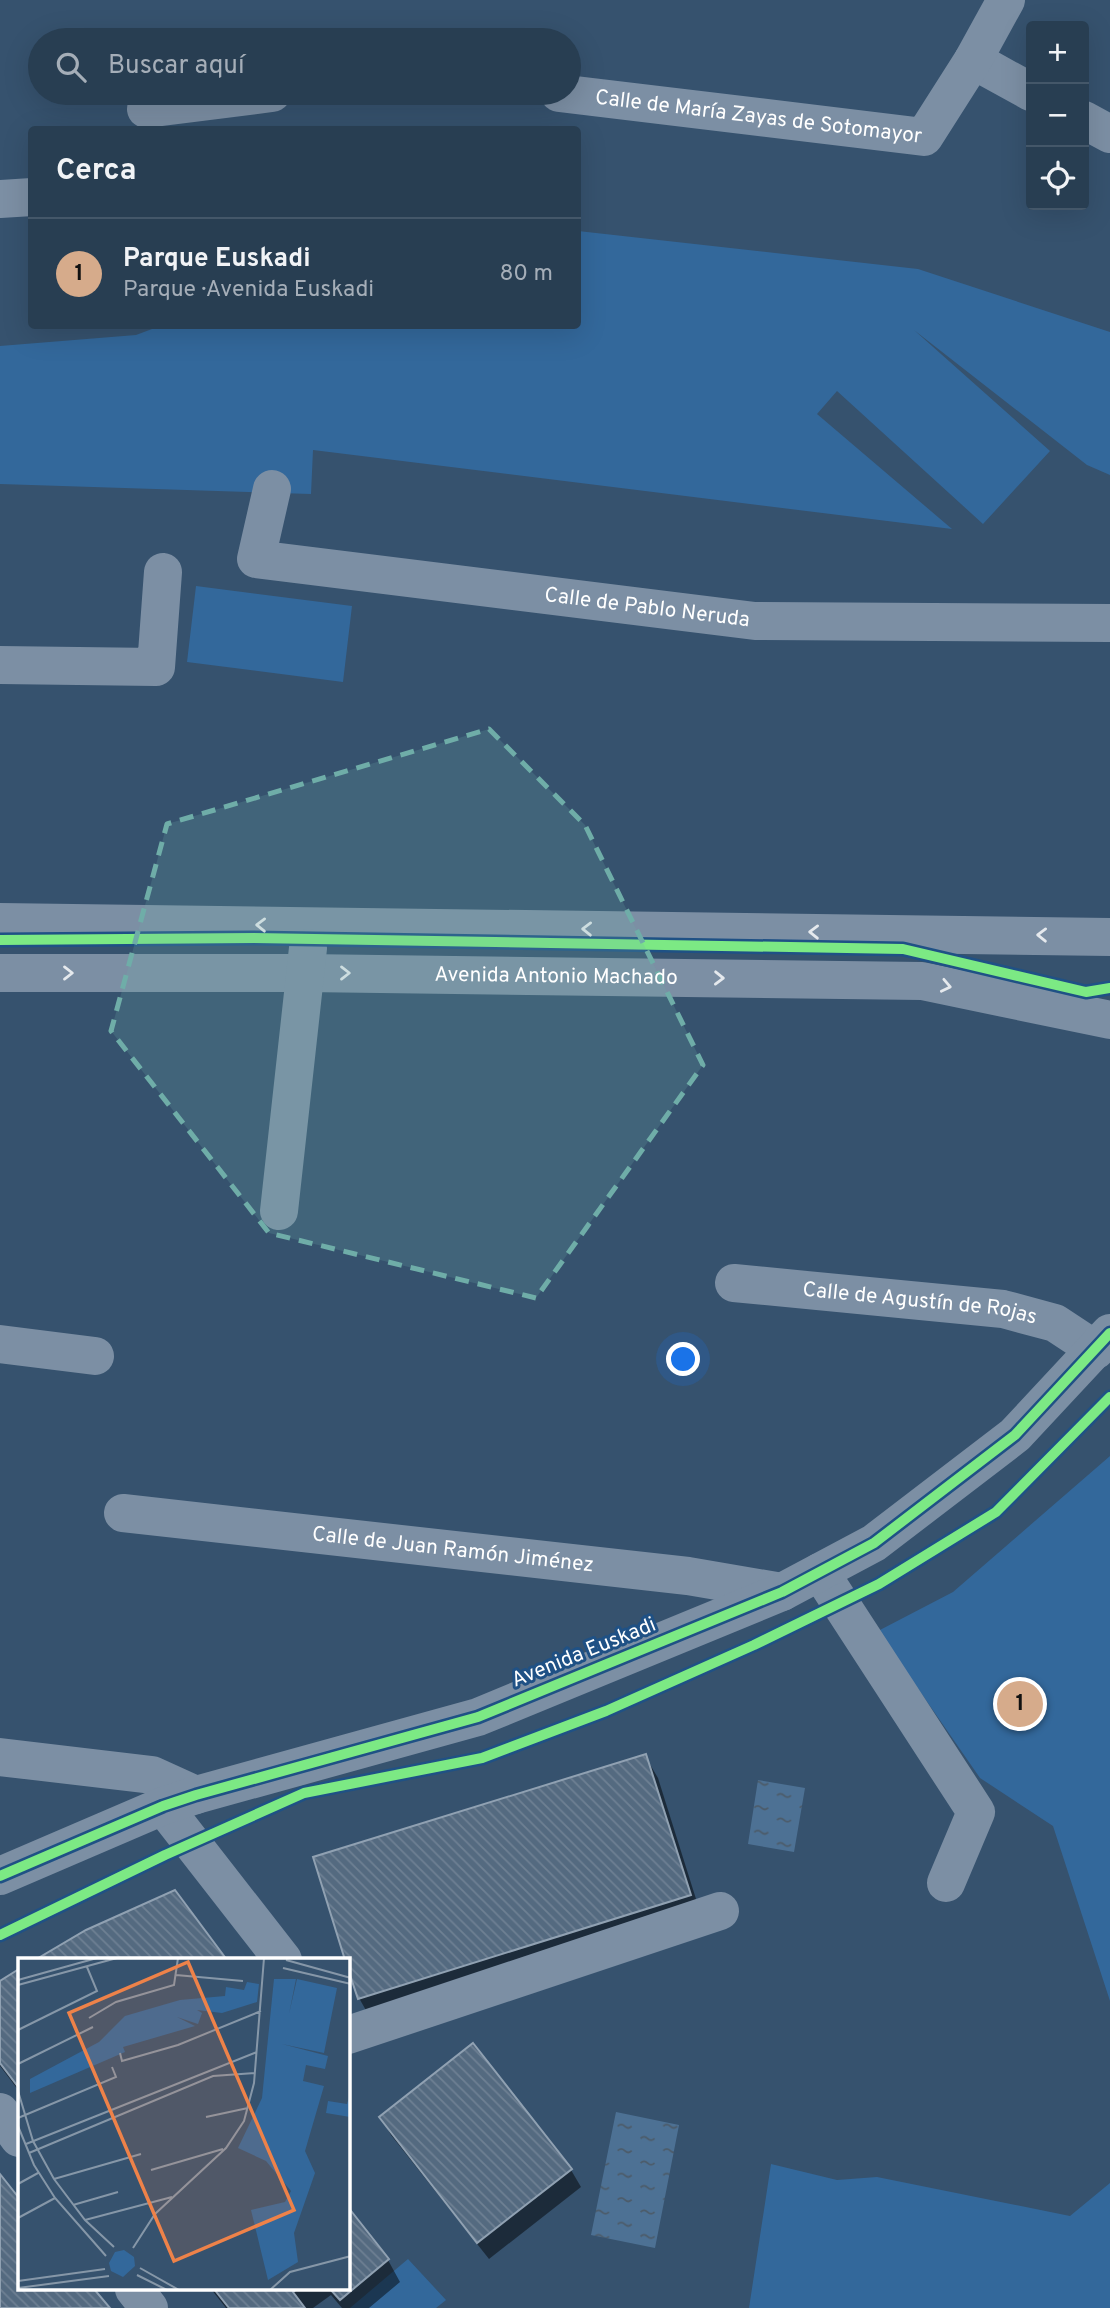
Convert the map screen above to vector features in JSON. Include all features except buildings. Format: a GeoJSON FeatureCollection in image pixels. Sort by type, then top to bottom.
{"type":"FeatureCollection","features":[{"type":"Feature","properties":{"kind":"street","name":"Calle de María Zayas de Sotomayor"},"geometry":{"type":"LineString","coordinates":[[581,96],[924,137],[973,60],[1006,0]]}},
{"type":"Feature","properties":{"kind":"street"},"geometry":{"type":"LineString","coordinates":[[973,60],[1026,89]]}},
{"type":"Feature","properties":{"kind":"street"},"geometry":{"type":"LineString","coordinates":[[146,109],[178,105]]}},
{"type":"Feature","properties":{"kind":"street"},"geometry":{"type":"LineString","coordinates":[[1089,123],[1110,134]]}},
{"type":"Feature","properties":{"kind":"street"},"geometry":{"type":"LineString","coordinates":[[0,199],[28,197]]}},
{"type":"Feature","properties":{"kind":"street","name":"Calle de Pablo Neruda"},"geometry":{"type":"LineString","coordinates":[[272,489],[256,559],[755,621],[1110,623]]}},
{"type":"Feature","properties":{"kind":"street"},"geometry":{"type":"LineString","coordinates":[[0,666],[156,667],[163,572]]}},
{"type":"Feature","properties":{"kind":"street"},"geometry":{"type":"LineString","coordinates":[[0,922],[1110,937]]}},
{"type":"Feature","properties":{"kind":"street"},"geometry":{"type":"LineString","coordinates":[[279,1211],[310,926]]}},
{"type":"Feature","properties":{"kind":"street","name":"Avenida Antonio Machado"},"geometry":{"type":"LineString","coordinates":[[0,973],[305,973],[922,981],[1110,1020]]}},
{"type":"Feature","properties":{"kind":"street","name":"Calle de Agustín de Rojas"},"geometry":{"type":"LineString","coordinates":[[734,1283],[1003,1309],[1055,1323],[1103,1342]]}},
{"type":"Feature","properties":{"kind":"street","name":"Avenida Euskadi"},"geometry":{"type":"LineString","coordinates":[[0,1876],[180,1800],[478,1717],[782,1592],[874,1543],[1015,1435],[1103,1342]]}},
{"type":"Feature","properties":{"kind":"street"},"geometry":{"type":"LineString","coordinates":[[0,1344],[95,1356]]}},
{"type":"Feature","properties":{"kind":"street","name":"Calle de Juan Ramón Jiménez"},"geometry":{"type":"LineString","coordinates":[[123,1513],[688,1576],[782,1592]]}},
{"type":"Feature","properties":{"kind":"street"},"geometry":{"type":"LineString","coordinates":[[820,1572],[976,1812],[946,1883]]}},
{"type":"Feature","properties":{"kind":"street"},"geometry":{"type":"LineString","coordinates":[[0,1756],[152,1775],[180,1800],[282,1958]]}},
{"type":"Feature","properties":{"kind":"street"},"geometry":{"type":"LineString","coordinates":[[350,2034],[720,1911]]}},
{"type":"Feature","properties":{"kind":"street"},"geometry":{"type":"LineString","coordinates":[[0,2112],[18,2137]]}},
{"type":"Feature","properties":{"kind":"street"},"geometry":{"type":"LineString","coordinates":[[135,2290],[149,2308]]}},
{"type":"Feature","properties":{"kind":"highlighted area"},"geometry":{"type":"Polygon","coordinates":[[[489,729],[585,825],[703,1065],[536,1298],[269,1233],[111,1031],[167,824],[489,729]]]}},
{"type":"Feature","properties":{"kind":"shaded area"},"geometry":{"type":"Polygon","coordinates":[[[581,231],[918,269],[1110,332],[1110,475],[1087,465],[914,330],[1050,451],[983,524],[837,391],[817,414],[952,529],[313,450],[311,494],[0,484],[0,346],[136,335],[152,329],[581,329],[581,231]]]}},
{"type":"Feature","properties":{"kind":"shaded area"},"geometry":{"type":"Polygon","coordinates":[[[196,586],[352,606],[343,682],[187,662],[196,586]]]}},
{"type":"Feature","properties":{"kind":"shaded area"},"geometry":{"type":"Polygon","coordinates":[[[1110,1456],[1110,2001],[1053,1826],[980,1778],[878,1631],[953,1592],[1110,1456]]]}},
{"type":"Feature","properties":{"kind":"shaded area"},"geometry":{"type":"Polygon","coordinates":[[[771,2164],[837,2180],[877,2177],[1070,2216],[1110,2183],[1110,2308],[749,2308],[771,2164]]]}},
{"type":"Feature","properties":{"kind":"shaded area"},"geometry":{"type":"Polygon","coordinates":[[[408,2259],[446,2300],[436,2308],[350,2308],[408,2259]]]}},
{"type":"Feature","properties":{"kind":"water"},"geometry":{"type":"Polygon","coordinates":[[[758,1780],[805,1788],[794,1852],[748,1844],[758,1780]]]}},
{"type":"Feature","properties":{"kind":"water"},"geometry":{"type":"Polygon","coordinates":[[[616,2112],[679,2125],[655,2248],[591,2235],[616,2112]]]}},
{"type":"Feature","properties":{"kind":"cycle path"},"geometry":{"type":"LineString","coordinates":[[0,940],[254,938],[903,949],[1086,992],[1110,988]]}},
{"type":"Feature","properties":{"kind":"cycle path"},"geometry":{"type":"LineString","coordinates":[[0,1876],[163,1806],[196,1795],[478,1717],[782,1592],[874,1543],[1015,1435],[1110,1333]]}},
{"type":"Feature","properties":{"kind":"cycle path"},"geometry":{"type":"LineString","coordinates":[[0,1935],[165,1855],[304,1793],[482,1758],[606,1711],[754,1645],[879,1584],[996,1512],[1110,1397]]}},
{"type":"Feature","properties":{"kind":"place","name":"Parque Euskadi"},"geometry":{"type":"Point","coordinates":[1020,1704]}}]}
